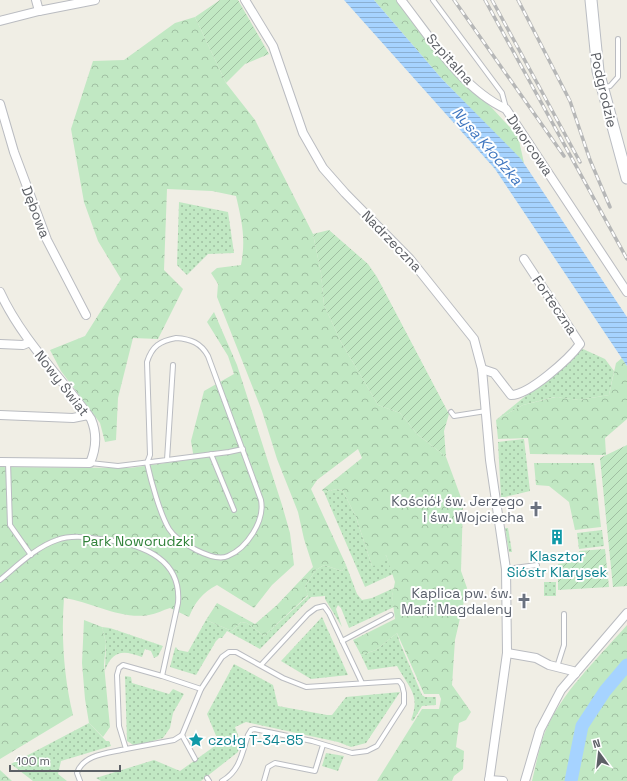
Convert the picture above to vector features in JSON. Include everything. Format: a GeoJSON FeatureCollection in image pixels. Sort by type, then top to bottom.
{"type":"FeatureCollection","features":[{"type":"Feature","properties":{"kind":"main road","name":"Podgrodzie"},"geometry":{"type":"LineString","coordinates":[[592,0],[595,55],[602,88],[627,178]]}},
{"type":"Feature","properties":{"kind":"street"},"geometry":{"type":"LineString","coordinates":[[36,0],[40,11]]}},
{"type":"Feature","properties":{"kind":"street"},"geometry":{"type":"LineString","coordinates":[[0,21],[95,0]]}},
{"type":"Feature","properties":{"kind":"street","name":"Nadrzeczna"},"geometry":{"type":"LineString","coordinates":[[245,0],[273,46],[298,120],[314,154],[340,188],[410,258],[474,339],[482,369],[490,460],[506,569],[508,653],[489,780]]}},
{"type":"Feature","properties":{"kind":"street","name":"Szpitalna"},"geometry":{"type":"LineString","coordinates":[[401,0],[452,65],[491,102],[506,109]]}},
{"type":"Feature","properties":{"kind":"street","name":"Dębowa"},"geometry":{"type":"LineString","coordinates":[[0,104],[14,152],[47,240],[86,315]]}},
{"type":"Feature","properties":{"kind":"street","name":"Dworcowa"},"geometry":{"type":"LineString","coordinates":[[506,109],[528,140],[627,292]]}},
{"type":"Feature","properties":{"kind":"street","name":"Forteczna"},"geometry":{"type":"LineString","coordinates":[[482,369],[494,373],[511,395],[518,395],[532,387],[573,353],[580,344],[524,259]]}},
{"type":"Feature","properties":{"kind":"street","name":"Nowy Świat"},"geometry":{"type":"LineString","coordinates":[[0,292],[8,310],[30,342],[88,415],[95,433],[94,450],[90,463]]}},
{"type":"Feature","properties":{"kind":"street"},"geometry":{"type":"LineString","coordinates":[[0,344],[23,345],[30,342]]}},
{"type":"Feature","properties":{"kind":"street"},"geometry":{"type":"LineString","coordinates":[[0,415],[73,418],[88,415]]}},
{"type":"Feature","properties":{"kind":"street"},"geometry":{"type":"LineString","coordinates":[[4,462],[90,463]]}},
{"type":"Feature","properties":{"kind":"street"},"geometry":{"type":"LineString","coordinates":[[525,781],[540,730],[561,690],[627,613]]}},
{"type":"Feature","properties":{"kind":"street"},"geometry":{"type":"LineString","coordinates":[[508,653],[536,658],[557,667],[573,671],[575,674]]}},
{"type":"Feature","properties":{"kind":"street"},"geometry":{"type":"LineString","coordinates":[[489,780],[503,781]]}},
{"type":"Feature","properties":{"kind":"lane","name":"Dworcowa"},"geometry":{"type":"LineString","coordinates":[[433,0],[502,93],[506,109]]}},
{"type":"Feature","properties":{"kind":"lane"},"geometry":{"type":"LineString","coordinates":[[602,88],[610,86],[618,77],[618,40]]}},
{"type":"Feature","properties":{"kind":"lane"},"geometry":{"type":"LineString","coordinates":[[176,338],[193,341],[205,350],[243,449],[263,509],[256,529],[235,551],[227,557],[213,557],[193,548],[169,530],[147,463],[150,456],[147,362],[150,353],[158,343],[176,338]]}},
{"type":"Feature","properties":{"kind":"lane"},"geometry":{"type":"LineString","coordinates":[[167,460],[173,365]]}},
{"type":"Feature","properties":{"kind":"lane"},"geometry":{"type":"LineString","coordinates":[[451,412],[454,416],[486,411]]}},
{"type":"Feature","properties":{"kind":"lane"},"geometry":{"type":"LineString","coordinates":[[90,463],[118,466],[243,449]]}},
{"type":"Feature","properties":{"kind":"lane"},"geometry":{"type":"LineString","coordinates":[[211,454],[234,510]]}},
{"type":"Feature","properties":{"kind":"lane"},"geometry":{"type":"LineString","coordinates":[[4,462],[10,525],[31,555]]}},
{"type":"Feature","properties":{"kind":"lane"},"geometry":{"type":"LineString","coordinates":[[0,580],[31,555],[57,540],[69,537],[86,537],[137,546],[147,550],[165,563],[175,579],[179,596],[162,676]]}},
{"type":"Feature","properties":{"kind":"lane"},"geometry":{"type":"LineString","coordinates":[[506,569],[538,565]]}},
{"type":"Feature","properties":{"kind":"lane"},"geometry":{"type":"LineString","coordinates":[[261,665],[281,642],[316,608],[324,606],[362,683]]}},
{"type":"Feature","properties":{"kind":"lane"},"geometry":{"type":"LineString","coordinates":[[557,667],[564,645],[564,614]]}},
{"type":"Feature","properties":{"kind":"lane"},"geometry":{"type":"LineString","coordinates":[[342,641],[390,615]]}},
{"type":"Feature","properties":{"kind":"lane"},"geometry":{"type":"LineString","coordinates":[[80,781],[76,773],[84,761],[126,749],[174,740],[182,735],[201,689],[222,657],[229,652],[236,652],[283,678],[306,687],[399,681],[402,685],[404,704],[377,746],[366,752],[352,753],[254,729],[251,730],[248,735],[238,766],[230,776],[222,781]]}},
{"type":"Feature","properties":{"kind":"lane"},"geometry":{"type":"LineString","coordinates":[[126,749],[119,726],[117,675],[119,668],[123,665],[133,667],[201,689]]}},
{"type":"Feature","properties":{"kind":"lane"},"geometry":{"type":"LineString","coordinates":[[182,735],[195,760]]}},
{"type":"Feature","properties":{"kind":"lane"},"geometry":{"type":"LineString","coordinates":[[264,781],[268,767],[275,763],[315,771],[323,745]]}},
{"type":"Feature","properties":{"kind":"green space"},"geometry":{"type":"Polygon","coordinates":[[[220,0],[238,0],[269,54],[245,64],[226,83],[195,17],[220,0]]]}},
{"type":"Feature","properties":{"kind":"green space"},"geometry":{"type":"Polygon","coordinates":[[[374,0],[400,0],[459,77],[492,108],[518,136],[524,163],[442,79],[374,0]]]}},
{"type":"Feature","properties":{"kind":"green space"},"geometry":{"type":"Polygon","coordinates":[[[195,17],[226,83],[255,120],[313,234],[321,273],[324,305],[341,342],[378,405],[400,413],[417,434],[446,457],[463,503],[461,571],[467,588],[455,640],[452,685],[471,712],[466,720],[459,723],[456,747],[464,751],[463,769],[454,776],[452,781],[377,781],[422,709],[439,709],[441,699],[439,694],[424,694],[397,633],[376,650],[361,655],[353,640],[395,619],[392,596],[395,582],[386,555],[380,565],[372,566],[356,517],[343,491],[337,489],[324,492],[322,490],[362,458],[358,449],[317,480],[311,489],[346,565],[342,571],[324,565],[316,570],[305,586],[308,595],[264,636],[247,623],[241,622],[232,631],[206,620],[217,603],[255,624],[277,605],[313,567],[304,539],[298,512],[277,459],[262,411],[217,297],[218,284],[211,273],[217,268],[241,265],[243,230],[236,196],[212,191],[167,189],[164,270],[183,289],[158,339],[133,338],[118,398],[116,440],[105,442],[100,423],[61,371],[50,350],[85,336],[121,279],[98,241],[84,202],[71,129],[93,61],[124,60],[175,23],[195,17]]]}},
{"type":"Feature","properties":{"kind":"green space"},"geometry":{"type":"Polygon","coordinates":[[[179,202],[228,212],[234,253],[208,254],[187,275],[177,265],[179,202]]]}},
{"type":"Feature","properties":{"kind":"green space"},"geometry":{"type":"Polygon","coordinates":[[[329,230],[368,264],[377,277],[449,414],[444,431],[446,457],[417,434],[400,413],[378,405],[341,342],[324,305],[321,273],[313,234],[329,230]]]}},
{"type":"Feature","properties":{"kind":"green space","name":"Park Noworudzki"},"geometry":{"type":"Polygon","coordinates":[[[214,312],[237,365],[282,505],[290,533],[294,565],[272,585],[254,608],[217,585],[207,591],[200,598],[189,617],[170,608],[149,615],[128,615],[64,598],[64,657],[67,687],[73,715],[0,759],[0,467],[130,468],[194,459],[191,441],[204,391],[234,374],[228,356],[207,322],[214,312]]]}},
{"type":"Feature","properties":{"kind":"green space"},"geometry":{"type":"Polygon","coordinates":[[[583,349],[605,359],[614,371],[609,395],[579,400],[555,397],[523,405],[496,420],[583,349]]]}},
{"type":"Feature","properties":{"kind":"green space"},"geometry":{"type":"Polygon","coordinates":[[[622,358],[627,366],[627,419],[605,438],[606,455],[530,454],[528,438],[498,439],[496,420],[523,405],[556,397],[579,400],[609,395],[616,363],[622,358]]]}},
{"type":"Feature","properties":{"kind":"green space"},"geometry":{"type":"Polygon","coordinates":[[[524,439],[530,491],[501,498],[498,442],[524,439]]]}},
{"type":"Feature","properties":{"kind":"green space"},"geometry":{"type":"Polygon","coordinates":[[[627,445],[627,586],[613,587],[600,458],[627,445]]]}},
{"type":"Feature","properties":{"kind":"green space"},"geometry":{"type":"Polygon","coordinates":[[[534,463],[594,463],[601,527],[575,530],[569,502],[549,486],[536,485],[534,463]]]}},
{"type":"Feature","properties":{"kind":"green space"},"geometry":{"type":"Polygon","coordinates":[[[337,489],[343,491],[356,517],[372,566],[386,555],[393,574],[365,587],[324,492],[337,489]]]}},
{"type":"Feature","properties":{"kind":"green space"},"geometry":{"type":"Polygon","coordinates":[[[505,528],[508,528],[512,552],[509,552],[505,528]]]}},
{"type":"Feature","properties":{"kind":"green space"},"geometry":{"type":"Polygon","coordinates":[[[602,530],[604,546],[579,549],[577,533],[602,530]]]}},
{"type":"Feature","properties":{"kind":"green space"},"geometry":{"type":"Polygon","coordinates":[[[605,549],[609,587],[558,590],[558,564],[580,561],[579,551],[605,549]]]}},
{"type":"Feature","properties":{"kind":"green space"},"geometry":{"type":"Polygon","coordinates":[[[324,565],[342,571],[346,565],[357,594],[362,600],[372,598],[394,588],[392,596],[394,607],[349,628],[341,608],[338,605],[336,609],[342,627],[325,599],[325,596],[311,597],[260,649],[227,631],[222,638],[219,638],[216,641],[196,675],[170,667],[175,648],[176,647],[178,650],[188,652],[206,620],[232,631],[241,622],[247,623],[264,636],[308,596],[305,586],[316,570],[324,565]]]}},
{"type":"Feature","properties":{"kind":"green space"},"geometry":{"type":"Polygon","coordinates":[[[544,582],[556,582],[556,596],[544,596],[544,582]]]}},
{"type":"Feature","properties":{"kind":"green space"},"geometry":{"type":"Polygon","coordinates":[[[322,617],[348,675],[311,679],[281,661],[322,617]]]}},
{"type":"Feature","properties":{"kind":"green space"},"geometry":{"type":"Polygon","coordinates":[[[84,620],[102,627],[106,643],[104,665],[110,727],[103,737],[89,723],[85,699],[82,663],[84,620]]]}},
{"type":"Feature","properties":{"kind":"green space"},"geometry":{"type":"Polygon","coordinates":[[[627,625],[627,781],[532,781],[543,737],[556,710],[585,672],[627,625]]]}},
{"type":"Feature","properties":{"kind":"green space"},"geometry":{"type":"Polygon","coordinates":[[[102,627],[110,628],[163,646],[158,656],[154,658],[151,651],[145,649],[142,657],[129,653],[119,653],[111,659],[105,670],[106,643],[102,627]]]}},
{"type":"Feature","properties":{"kind":"green space"},"geometry":{"type":"Polygon","coordinates":[[[397,633],[422,695],[425,697],[436,697],[436,705],[422,706],[413,721],[411,720],[415,704],[414,698],[409,686],[397,666],[368,670],[361,655],[376,650],[397,633]]]}},
{"type":"Feature","properties":{"kind":"green space"},"geometry":{"type":"Polygon","coordinates":[[[234,664],[273,685],[278,706],[327,715],[332,715],[346,697],[400,692],[366,743],[351,747],[338,742],[246,722],[235,727],[240,741],[238,752],[201,781],[101,781],[96,778],[154,760],[180,771],[219,743],[207,714],[234,664]]]}},
{"type":"Feature","properties":{"kind":"green space"},"geometry":{"type":"Polygon","coordinates":[[[125,676],[131,677],[132,683],[169,694],[173,689],[184,694],[173,713],[170,728],[163,738],[135,746],[127,741],[125,676]]]}},
{"type":"Feature","properties":{"kind":"green space"},"geometry":{"type":"Polygon","coordinates":[[[89,723],[106,741],[109,741],[111,746],[61,761],[58,774],[67,781],[33,781],[11,764],[89,723]]]}},
{"type":"Feature","properties":{"kind":"green space"},"geometry":{"type":"Polygon","coordinates":[[[326,753],[344,756],[338,771],[322,766],[326,753]]]}},
{"type":"Feature","properties":{"kind":"green space"},"geometry":{"type":"Polygon","coordinates":[[[0,770],[12,781],[0,781],[0,770]]]}},
{"type":"Feature","properties":{"kind":"water","name":"Nysa Kłodzka"},"geometry":{"type":"Polygon","coordinates":[[[344,0],[374,0],[442,79],[521,159],[627,317],[627,366],[495,169],[344,0]]]}},
{"type":"Feature","properties":{"kind":"waterway"},"geometry":{"type":"LineString","coordinates":[[571,781],[582,726],[605,691],[627,665]]}},
{"type":"Feature","properties":{"kind":"railway"},"geometry":{"type":"LineString","coordinates":[[454,0],[564,156]]}},
{"type":"Feature","properties":{"kind":"railway"},"geometry":{"type":"LineString","coordinates":[[485,0],[627,259]]}},
{"type":"Feature","properties":{"kind":"railway"},"geometry":{"type":"LineString","coordinates":[[492,0],[580,162]]}},
{"type":"Feature","properties":{"kind":"railway"},"geometry":{"type":"LineString","coordinates":[[518,0],[570,101],[590,160],[610,207]]}},
{"type":"Feature","properties":{"kind":"place","name":"Kościół św. Jerzego i św. Wojciecha"},"geometry":{"type":"Point","coordinates":[536,509]}},
{"type":"Feature","properties":{"kind":"place","name":"Klasztor Sióstr Klarysek"},"geometry":{"type":"Point","coordinates":[557,537]}},
{"type":"Feature","properties":{"kind":"place","name":"Kaplica pw. św. Marii Magdaleny"},"geometry":{"type":"Point","coordinates":[524,601]}},
{"type":"Feature","properties":{"kind":"place","name":"czołg T-34-85"},"geometry":{"type":"Point","coordinates":[196,740]}}]}
